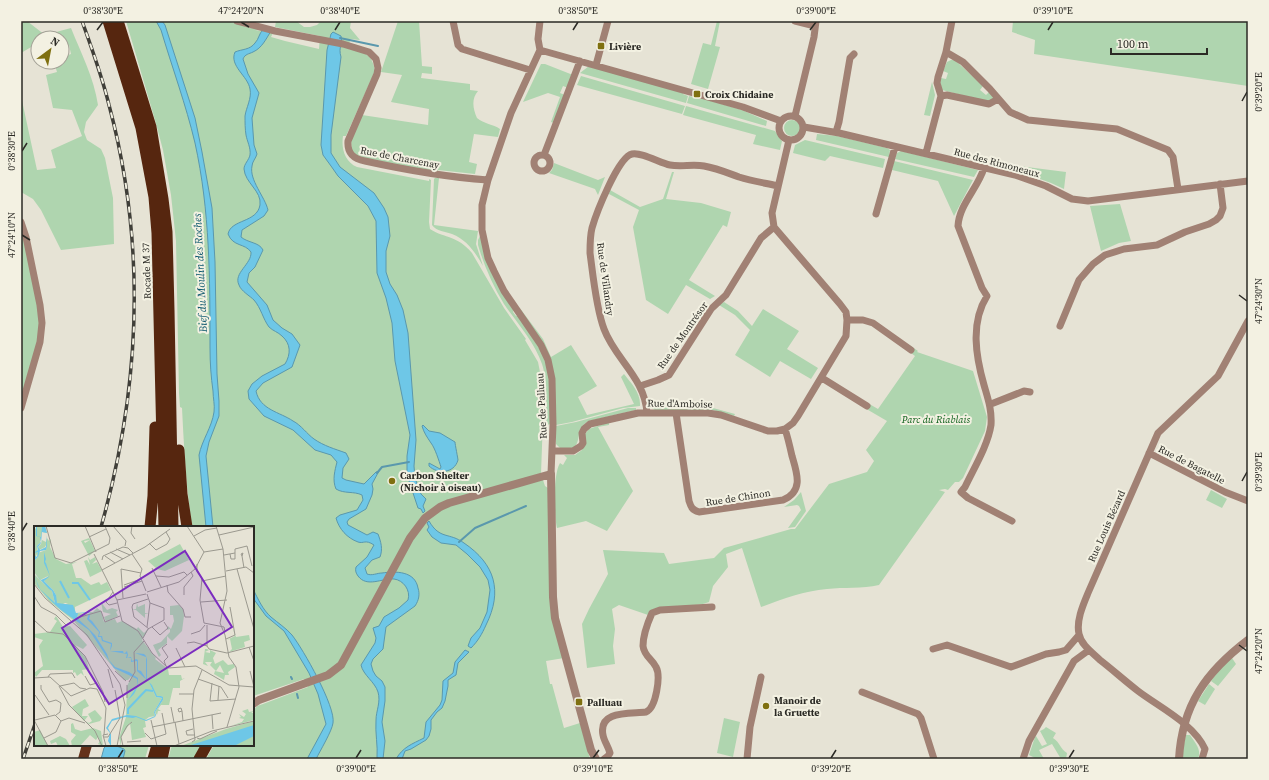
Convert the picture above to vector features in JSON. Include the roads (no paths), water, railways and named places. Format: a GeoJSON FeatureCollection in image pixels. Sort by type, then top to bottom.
{"type":"FeatureCollection","features":[{"type":"Feature","properties":{"kind":"highway","name":"Rocade M 37"},"geometry":{"type":"LineString","coordinates":[[108,21],[141,128],[154,197],[173,526]]}},
{"type":"Feature","properties":{"kind":"highway","name":"Rocade M 37"},"geometry":{"type":"LineString","coordinates":[[118,21],[151,127],[162,186],[166,232],[164,526]]}},
{"type":"Feature","properties":{"kind":"highway"},"geometry":{"type":"LineString","coordinates":[[150,526],[153,496],[156,399],[166,390],[175,400],[182,494],[187,526]]}},
{"type":"Feature","properties":{"kind":"highway"},"geometry":{"type":"LineString","coordinates":[[153,759],[157,746]]}},
{"type":"Feature","properties":{"kind":"highway"},"geometry":{"type":"LineString","coordinates":[[162,759],[165,746]]}},
{"type":"Feature","properties":{"kind":"highway"},"geometry":{"type":"LineString","coordinates":[[199,759],[206,746]]}},
{"type":"Feature","properties":{"kind":"main road"},"geometry":{"type":"LineString","coordinates":[[83,759],[87,746]]}},
{"type":"Feature","properties":{"kind":"main road"},"geometry":{"type":"LineString","coordinates":[[87,759],[92,746]]}},
{"type":"Feature","properties":{"kind":"street","name":"Rue de Charcenay"},"geometry":{"type":"LineString","coordinates":[[237,21],[275,31],[343,44],[370,52],[376,59],[378,64],[377,74],[349,138],[348,148],[352,156],[365,161],[433,174],[458,178],[488,180]]}},
{"type":"Feature","properties":{"kind":"street"},"geometry":{"type":"LineString","coordinates":[[453,21],[458,45],[462,49],[530,70]]}},
{"type":"Feature","properties":{"kind":"street"},"geometry":{"type":"LineString","coordinates":[[540,21],[538,39],[540,50],[743,107],[781,121]]}},
{"type":"Feature","properties":{"kind":"street"},"geometry":{"type":"LineString","coordinates":[[596,65],[608,21]]}},
{"type":"Feature","properties":{"kind":"street"},"geometry":{"type":"LineString","coordinates":[[795,21],[816,23],[795,116]]}},
{"type":"Feature","properties":{"kind":"street"},"geometry":{"type":"LineString","coordinates":[[926,153],[941,96],[937,84],[946,52],[952,21]]}},
{"type":"Feature","properties":{"kind":"street","name":"Rue de Palluau"},"geometry":{"type":"LineString","coordinates":[[540,50],[511,113],[488,180],[481,211],[482,230],[485,247],[494,271],[504,290],[541,345],[548,360],[552,379],[553,451],[551,474],[553,597],[555,618],[592,750],[596,759]]}},
{"type":"Feature","properties":{"kind":"street"},"geometry":{"type":"LineString","coordinates":[[946,52],[963,62],[1010,112],[1028,120],[1118,130],[1162,147],[1172,153],[1178,189]]}},
{"type":"Feature","properties":{"kind":"street"},"geometry":{"type":"LineString","coordinates":[[836,132],[850,58],[854,54]]}},
{"type":"Feature","properties":{"kind":"street"},"geometry":{"type":"LineString","coordinates":[[544,155],[580,61]]}},
{"type":"Feature","properties":{"kind":"street"},"geometry":{"type":"LineString","coordinates":[[941,96],[947,95],[989,104],[998,99]]}},
{"type":"Feature","properties":{"kind":"street"},"geometry":{"type":"LineString","coordinates":[[790,115],[795,116],[801,120],[804,128],[799,138],[790,140],[783,137],[780,131],[781,121],[784,117],[790,115]]}},
{"type":"Feature","properties":{"kind":"street","name":"Rue des Rimoneaux"},"geometry":{"type":"LineString","coordinates":[[804,128],[836,132],[895,147],[926,153],[1034,181],[1072,199],[1082,201],[1248,181]]}},
{"type":"Feature","properties":{"kind":"street"},"geometry":{"type":"LineString","coordinates":[[785,429],[796,420],[846,336],[847,320],[846,312],[840,304],[774,228],[772,213],[790,140]]}},
{"type":"Feature","properties":{"kind":"street"},"geometry":{"type":"LineString","coordinates":[[876,214],[895,147]]}},
{"type":"Feature","properties":{"kind":"street","name":"Rue de Villandry"},"geometry":{"type":"LineString","coordinates":[[647,412],[646,399],[640,386],[604,329],[590,253],[592,228],[610,184],[621,165],[632,154],[638,154],[671,165],[703,166],[742,178],[778,186]]}},
{"type":"Feature","properties":{"kind":"street"},"geometry":{"type":"LineString","coordinates":[[984,168],[958,220],[958,226],[979,281],[987,296],[981,305],[977,322],[976,346],[981,372],[991,404],[991,424],[989,436],[965,487],[961,492],[968,498],[1012,521]]}},
{"type":"Feature","properties":{"kind":"street"},"geometry":{"type":"LineString","coordinates":[[1060,326],[1079,280],[1093,264],[1105,255],[1124,249],[1157,245],[1216,220],[1220,216],[1223,208],[1220,184]]}},
{"type":"Feature","properties":{"kind":"street"},"geometry":{"type":"LineString","coordinates":[[21,222],[26,237],[40,305],[42,323],[40,342],[21,408]]}},
{"type":"Feature","properties":{"kind":"street","name":"Rue de Montrésor"},"geometry":{"type":"LineString","coordinates":[[640,386],[668,375],[711,308],[726,295],[761,238],[774,228]]}},
{"type":"Feature","properties":{"kind":"street"},"geometry":{"type":"LineString","coordinates":[[847,320],[863,320],[873,323],[911,350]]}},
{"type":"Feature","properties":{"kind":"street","name":"Rue Louis Bézard"},"geometry":{"type":"LineString","coordinates":[[1079,636],[1082,606],[1158,433],[1218,376],[1248,321]]}},
{"type":"Feature","properties":{"kind":"street"},"geometry":{"type":"LineString","coordinates":[[822,378],[867,406]]}},
{"type":"Feature","properties":{"kind":"street"},"geometry":{"type":"LineString","coordinates":[[991,404],[1024,391],[1030,392]]}},
{"type":"Feature","properties":{"kind":"street","name":"Rue d'Amboise"},"geometry":{"type":"LineString","coordinates":[[553,451],[573,451],[581,446],[583,443],[582,433],[590,424],[619,416],[647,412],[715,414],[768,431],[785,429]]}},
{"type":"Feature","properties":{"kind":"street","name":"Rue de Chinon"},"geometry":{"type":"LineString","coordinates":[[676,413],[689,501],[691,507],[699,512],[783,500],[790,496],[796,488],[798,478],[785,429]]}},
{"type":"Feature","properties":{"kind":"street","name":"Rue de Bagatelle"},"geometry":{"type":"LineString","coordinates":[[1149,453],[1225,492],[1248,500]]}},
{"type":"Feature","properties":{"kind":"street"},"geometry":{"type":"LineString","coordinates":[[255,701],[316,680],[334,671],[346,657],[410,538],[426,517],[440,507],[458,500],[551,474]]}},
{"type":"Feature","properties":{"kind":"street"},"geometry":{"type":"LineString","coordinates":[[604,759],[610,752],[603,731],[603,724],[607,718],[613,715],[646,712],[653,706],[658,671],[646,655],[643,645],[652,613],[660,610],[712,607]]}},
{"type":"Feature","properties":{"kind":"street"},"geometry":{"type":"LineString","coordinates":[[933,649],[947,645],[1011,667],[1046,654],[1066,650],[1079,636],[1089,650],[1139,691],[1184,724],[1203,746],[1205,751],[1202,759]]}},
{"type":"Feature","properties":{"kind":"street"},"geometry":{"type":"LineString","coordinates":[[1178,759],[1184,724],[1193,699],[1221,662],[1248,640]]}},
{"type":"Feature","properties":{"kind":"street"},"geometry":{"type":"LineString","coordinates":[[1023,759],[1029,741],[1074,661],[1089,650]]}},
{"type":"Feature","properties":{"kind":"street"},"geometry":{"type":"LineString","coordinates":[[747,759],[750,728],[761,676]]}},
{"type":"Feature","properties":{"kind":"street"},"geometry":{"type":"LineString","coordinates":[[862,692],[918,714],[934,759]]}},
{"type":"Feature","properties":{"kind":"water"},"geometry":{"type":"Polygon","coordinates":[[[156,21],[162,21],[165,25],[195,118],[212,208],[219,416],[209,442],[206,456],[213,526],[206,526],[199,455],[213,418],[214,409],[210,359],[210,296],[204,194],[195,143],[161,30],[156,21]]]}},
{"type":"Feature","properties":{"kind":"water"},"geometry":{"type":"Polygon","coordinates":[[[263,30],[271,31],[264,43],[253,52],[246,55],[243,59],[248,74],[259,93],[252,118],[254,145],[257,154],[252,164],[252,171],[255,183],[268,210],[264,216],[242,230],[241,237],[259,245],[263,250],[255,267],[249,273],[247,282],[267,305],[273,320],[292,334],[300,345],[292,367],[263,383],[256,391],[258,397],[271,410],[296,423],[311,437],[346,453],[349,459],[343,468],[342,478],[364,484],[376,472],[379,471],[372,484],[372,495],[366,509],[349,519],[347,522],[348,525],[367,535],[373,532],[378,534],[381,554],[380,557],[372,560],[365,568],[367,574],[373,575],[393,572],[404,573],[413,578],[419,590],[419,595],[415,606],[386,627],[383,649],[373,659],[371,664],[376,676],[382,681],[385,687],[382,722],[385,741],[383,759],[377,758],[376,717],[379,699],[378,692],[362,669],[361,665],[375,643],[376,638],[373,628],[379,626],[384,617],[399,608],[408,600],[409,596],[406,586],[400,581],[394,579],[370,582],[362,580],[358,576],[356,567],[367,557],[374,545],[369,542],[358,542],[347,536],[341,529],[336,518],[340,515],[357,510],[363,500],[362,495],[336,489],[334,479],[337,462],[331,455],[315,450],[293,430],[264,416],[249,399],[248,391],[252,384],[262,376],[285,364],[289,353],[285,339],[269,327],[254,300],[240,287],[238,276],[249,261],[251,252],[246,247],[233,241],[228,234],[230,229],[234,226],[254,215],[258,211],[260,205],[258,195],[247,179],[244,169],[250,155],[246,137],[245,116],[250,99],[250,89],[249,84],[235,62],[234,57],[235,52],[253,45],[263,30]]]}},
{"type":"Feature","properties":{"kind":"water"},"geometry":{"type":"Polygon","coordinates":[[[333,32],[341,36],[341,57],[331,135],[331,153],[340,167],[374,193],[388,217],[390,236],[386,251],[386,272],[390,284],[397,295],[403,310],[408,333],[416,440],[414,466],[415,478],[421,494],[426,499],[423,506],[425,511],[423,513],[421,509],[418,508],[407,475],[407,456],[410,435],[395,361],[392,323],[386,298],[377,273],[376,221],[368,206],[338,176],[323,155],[321,145],[327,50],[331,34],[333,32]]]}},
{"type":"Feature","properties":{"kind":"water"},"geometry":{"type":"Polygon","coordinates":[[[423,425],[429,431],[440,433],[455,442],[458,460],[453,468],[441,471],[432,469],[429,466],[429,463],[440,469],[441,467],[434,448],[424,431],[423,425]]]}},
{"type":"Feature","properties":{"kind":"water"},"geometry":{"type":"Polygon","coordinates":[[[429,521],[437,531],[459,540],[475,551],[489,569],[493,579],[495,590],[491,613],[476,643],[471,648],[468,646],[471,638],[480,628],[487,612],[490,590],[488,580],[480,567],[456,545],[441,543],[432,537],[427,530],[429,527],[427,523],[429,521]]]}},
{"type":"Feature","properties":{"kind":"water"},"geometry":{"type":"Polygon","coordinates":[[[254,591],[261,604],[271,617],[290,632],[297,642],[318,678],[333,715],[332,727],[316,759],[307,759],[326,724],[318,694],[309,673],[284,631],[266,616],[254,599],[254,591]]]}},
{"type":"Feature","properties":{"kind":"water"},"geometry":{"type":"Polygon","coordinates":[[[465,650],[469,652],[458,663],[456,675],[448,680],[445,701],[442,708],[431,720],[429,736],[426,740],[405,751],[402,759],[396,759],[405,749],[424,738],[426,722],[440,705],[442,700],[443,681],[453,673],[455,662],[465,650]]]}},
{"type":"Feature","properties":{"kind":"water"},"geometry":{"type":"Polygon","coordinates":[[[106,746],[116,746],[124,749],[123,759],[101,759],[106,746]]]}},
{"type":"Feature","properties":{"kind":"waterway"},"geometry":{"type":"LineString","coordinates":[[340,38],[378,46]]}},
{"type":"Feature","properties":{"kind":"waterway"},"geometry":{"type":"LineString","coordinates":[[377,473],[382,467],[409,462]]}},
{"type":"Feature","properties":{"kind":"waterway"},"geometry":{"type":"LineString","coordinates":[[459,542],[475,528],[526,506]]}},
{"type":"Feature","properties":{"kind":"waterway"},"geometry":{"type":"LineString","coordinates":[[297,694],[298,698]]}},
{"type":"Feature","properties":{"kind":"railway"},"geometry":{"type":"LineString","coordinates":[[82,21],[97,63],[109,105],[121,158],[129,211],[134,264],[134,316],[131,369],[124,422],[114,474],[101,526]]}},
{"type":"Feature","properties":{"kind":"railway"},"geometry":{"type":"LineString","coordinates":[[23,759],[34,727]]}},
{"type":"Feature","properties":{"kind":"place","name":"Livière"},"geometry":{"type":"Point","coordinates":[601,46]}},
{"type":"Feature","properties":{"kind":"place","name":"Croix Chidaine"},"geometry":{"type":"Point","coordinates":[697,94]}},
{"type":"Feature","properties":{"kind":"place","name":"Carbon Shelter (Nichoir à oiseau)"},"geometry":{"type":"Point","coordinates":[392,481]}},
{"type":"Feature","properties":{"kind":"place","name":"Palluau"},"geometry":{"type":"Point","coordinates":[579,702]}},
{"type":"Feature","properties":{"kind":"place","name":"Manoir de la Gruette"},"geometry":{"type":"Point","coordinates":[766,706]}},
{"type":"Feature","properties":{"kind":"water label","name":"Bief du Moulin des Roches"},"geometry":{"type":"Point","coordinates":[200,273]}},
{"type":"Feature","properties":{"kind":"park label","name":"Parc du Riablais"},"geometry":{"type":"Point","coordinates":[936,419]}}]}
